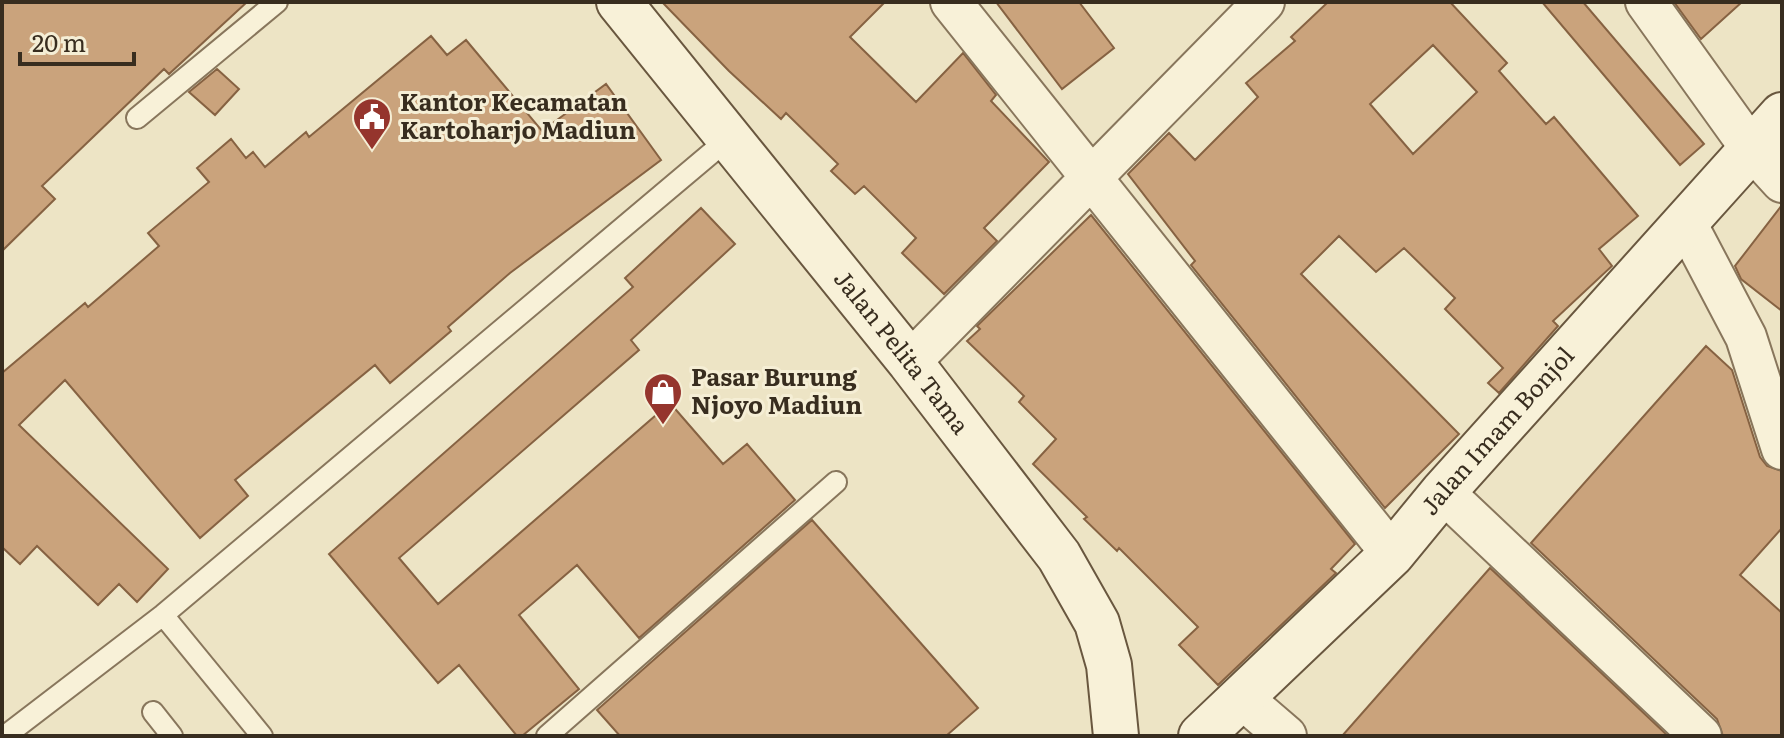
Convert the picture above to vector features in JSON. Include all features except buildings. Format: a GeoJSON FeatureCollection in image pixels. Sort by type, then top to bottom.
{"type":"FeatureCollection","features":[{"type":"Feature","properties":{"kind":"street","name":"Jalan Pelita Tama"},"geometry":{"type":"LineString","coordinates":[[619,2],[910,362],[1031,517],[1075,581],[1097,623],[1109,665],[1116,736]]}},
{"type":"Feature","properties":{"kind":"street"},"geometry":{"type":"LineString","coordinates":[[951,2],[1392,554]]}},
{"type":"Feature","properties":{"kind":"street"},"geometry":{"type":"LineString","coordinates":[[910,362],[1264,2]]}},
{"type":"Feature","properties":{"kind":"street"},"geometry":{"type":"LineString","coordinates":[[1646,2],[1750,147],[1782,182]]}},
{"type":"Feature","properties":{"kind":"street","name":"Jalan Imam Bonjol"},"geometry":{"type":"LineString","coordinates":[[1201,736],[1392,554],[1443,492],[1782,115]]}},
{"type":"Feature","properties":{"kind":"street"},"geometry":{"type":"LineString","coordinates":[[1685,221],[1746,337],[1768,395],[1782,449]]}},
{"type":"Feature","properties":{"kind":"street"},"geometry":{"type":"LineString","coordinates":[[1443,492],[1701,736]]}},
{"type":"Feature","properties":{"kind":"street"},"geometry":{"type":"LineString","coordinates":[[1243,699],[1286,736]]}},
{"type":"Feature","properties":{"kind":"lane"},"geometry":{"type":"LineString","coordinates":[[137,118],[277,2]]}},
{"type":"Feature","properties":{"kind":"lane"},"geometry":{"type":"LineString","coordinates":[[5,736],[163,615],[728,139]]}},
{"type":"Feature","properties":{"kind":"lane"},"geometry":{"type":"LineString","coordinates":[[547,736],[836,482]]}},
{"type":"Feature","properties":{"kind":"lane"},"geometry":{"type":"LineString","coordinates":[[163,615],[262,736]]}},
{"type":"Feature","properties":{"kind":"lane"},"geometry":{"type":"LineString","coordinates":[[153,712],[172,736]]}},
{"type":"Feature","properties":{"kind":"place","name":"Kantor Kecamatan Kartoharjo Madiun"},"geometry":{"type":"Point","coordinates":[372,151]}},
{"type":"Feature","properties":{"kind":"place","name":"Pasar Burung Njoyo Madiun"},"geometry":{"type":"Point","coordinates":[663,426]}}]}
